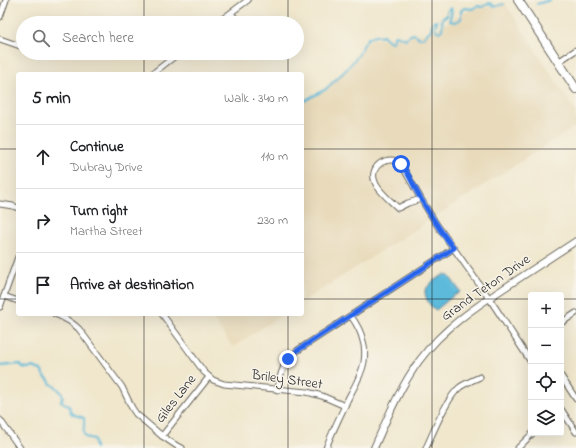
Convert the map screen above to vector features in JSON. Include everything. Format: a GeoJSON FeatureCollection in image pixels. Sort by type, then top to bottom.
{"type":"FeatureCollection","features":[{"type":"Feature","properties":{"kind":"main road"},"geometry":{"type":"LineString","coordinates":[[518,0],[576,89]]}},
{"type":"Feature","properties":{"kind":"street"},"geometry":{"type":"LineString","coordinates":[[0,17],[6,0]]}},
{"type":"Feature","properties":{"kind":"street"},"geometry":{"type":"LineString","coordinates":[[227,16],[248,0]]}},
{"type":"Feature","properties":{"kind":"street"},"geometry":{"type":"LineString","coordinates":[[0,38],[16,44]]}},
{"type":"Feature","properties":{"kind":"street"},"geometry":{"type":"LineString","coordinates":[[558,62],[576,50]]}},
{"type":"Feature","properties":{"kind":"street"},"geometry":{"type":"LineString","coordinates":[[154,72],[169,60]]}},
{"type":"Feature","properties":{"kind":"street"},"geometry":{"type":"LineString","coordinates":[[421,199],[398,208],[375,183],[374,175],[378,165],[383,161],[388,160],[398,161],[401,164],[445,238],[454,248],[489,298],[528,357]]}},
{"type":"Feature","properties":{"kind":"street"},"geometry":{"type":"LineString","coordinates":[[0,204],[16,207]]}},
{"type":"Feature","properties":{"kind":"street","name":"Grand Teton Drive"},"geometry":{"type":"LineString","coordinates":[[374,448],[406,381],[419,361],[437,340],[454,324],[489,298],[576,241]]}},
{"type":"Feature","properties":{"kind":"street"},"geometry":{"type":"LineString","coordinates":[[278,390],[280,378],[288,359],[298,350],[454,248]]}},
{"type":"Feature","properties":{"kind":"street"},"geometry":{"type":"LineString","coordinates":[[0,307],[16,263]]}},
{"type":"Feature","properties":{"kind":"street"},"geometry":{"type":"LineString","coordinates":[[4,296],[16,300]]}},
{"type":"Feature","properties":{"kind":"street"},"geometry":{"type":"LineString","coordinates":[[564,321],[576,313]]}},
{"type":"Feature","properties":{"kind":"street"},"geometry":{"type":"LineString","coordinates":[[60,316],[72,322],[79,329],[122,387],[136,414],[162,436],[182,448]]}},
{"type":"Feature","properties":{"kind":"street","name":"Briley Street"},"geometry":{"type":"LineString","coordinates":[[163,316],[204,372],[217,382],[224,384],[307,392],[322,396],[345,406]]}},
{"type":"Feature","properties":{"kind":"street"},"geometry":{"type":"LineString","coordinates":[[326,448],[333,429],[345,406],[364,362],[363,339],[360,329],[351,316]]}},
{"type":"Feature","properties":{"kind":"street","name":"Giles Lane"},"geometry":{"type":"LineString","coordinates":[[162,436],[209,377]]}},
{"type":"Feature","properties":{"kind":"street"},"geometry":{"type":"LineString","coordinates":[[428,447],[443,411],[456,391],[480,377]]}},
{"type":"Feature","properties":{"kind":"street"},"geometry":{"type":"LineString","coordinates":[[564,380],[574,392],[576,399]]}},
{"type":"Feature","properties":{"kind":"street"},"geometry":{"type":"LineString","coordinates":[[564,414],[576,432]]}},
{"type":"Feature","properties":{"kind":"street"},"geometry":{"type":"LineString","coordinates":[[0,420],[20,448]]}},
{"type":"Feature","properties":{"kind":"street"},"geometry":{"type":"LineString","coordinates":[[520,447],[530,436]]}},
{"type":"Feature","properties":{"kind":"shaded area"},"geometry":{"type":"Polygon","coordinates":[[[505,3],[576,112],[576,126],[304,301],[304,102],[320,92],[351,67],[361,49],[371,39],[396,38],[429,33],[470,10],[505,3]]]}},
{"type":"Feature","properties":{"kind":"shaded area"},"geometry":{"type":"Polygon","coordinates":[[[210,316],[280,316],[233,347],[210,316]]]}},
{"type":"Feature","properties":{"kind":"water"},"geometry":{"type":"Polygon","coordinates":[[[445,274],[449,276],[460,291],[436,310],[428,302],[425,290],[433,281],[445,274]]]}},
{"type":"Feature","properties":{"kind":"waterway"},"geometry":{"type":"LineString","coordinates":[[537,4],[550,0]]}},
{"type":"Feature","properties":{"kind":"waterway"},"geometry":{"type":"LineString","coordinates":[[304,101],[326,89],[347,69],[359,54],[368,38],[376,35],[383,35],[388,41],[391,42],[393,42],[394,36],[396,35],[406,39],[410,35],[415,34],[419,38],[422,38],[430,31],[434,21],[437,21],[435,27],[436,30],[439,32],[442,30],[443,17],[447,16],[447,12],[451,8],[452,12],[450,21],[456,22],[461,19],[461,11],[465,8],[472,9],[478,6],[482,7],[489,3],[493,6],[504,4]]}},
{"type":"Feature","properties":{"kind":"waterway"},"geometry":{"type":"LineString","coordinates":[[0,366],[20,364],[23,367],[32,367],[41,370],[50,383],[62,393],[63,397],[61,401],[69,406],[71,413],[84,418],[84,435],[85,437],[94,439],[95,448]]}},
{"type":"Feature","properties":{"kind":"route"},"geometry":{"type":"LineString","coordinates":[[288,359],[298,350],[454,248],[445,238],[401,164]]}}]}
